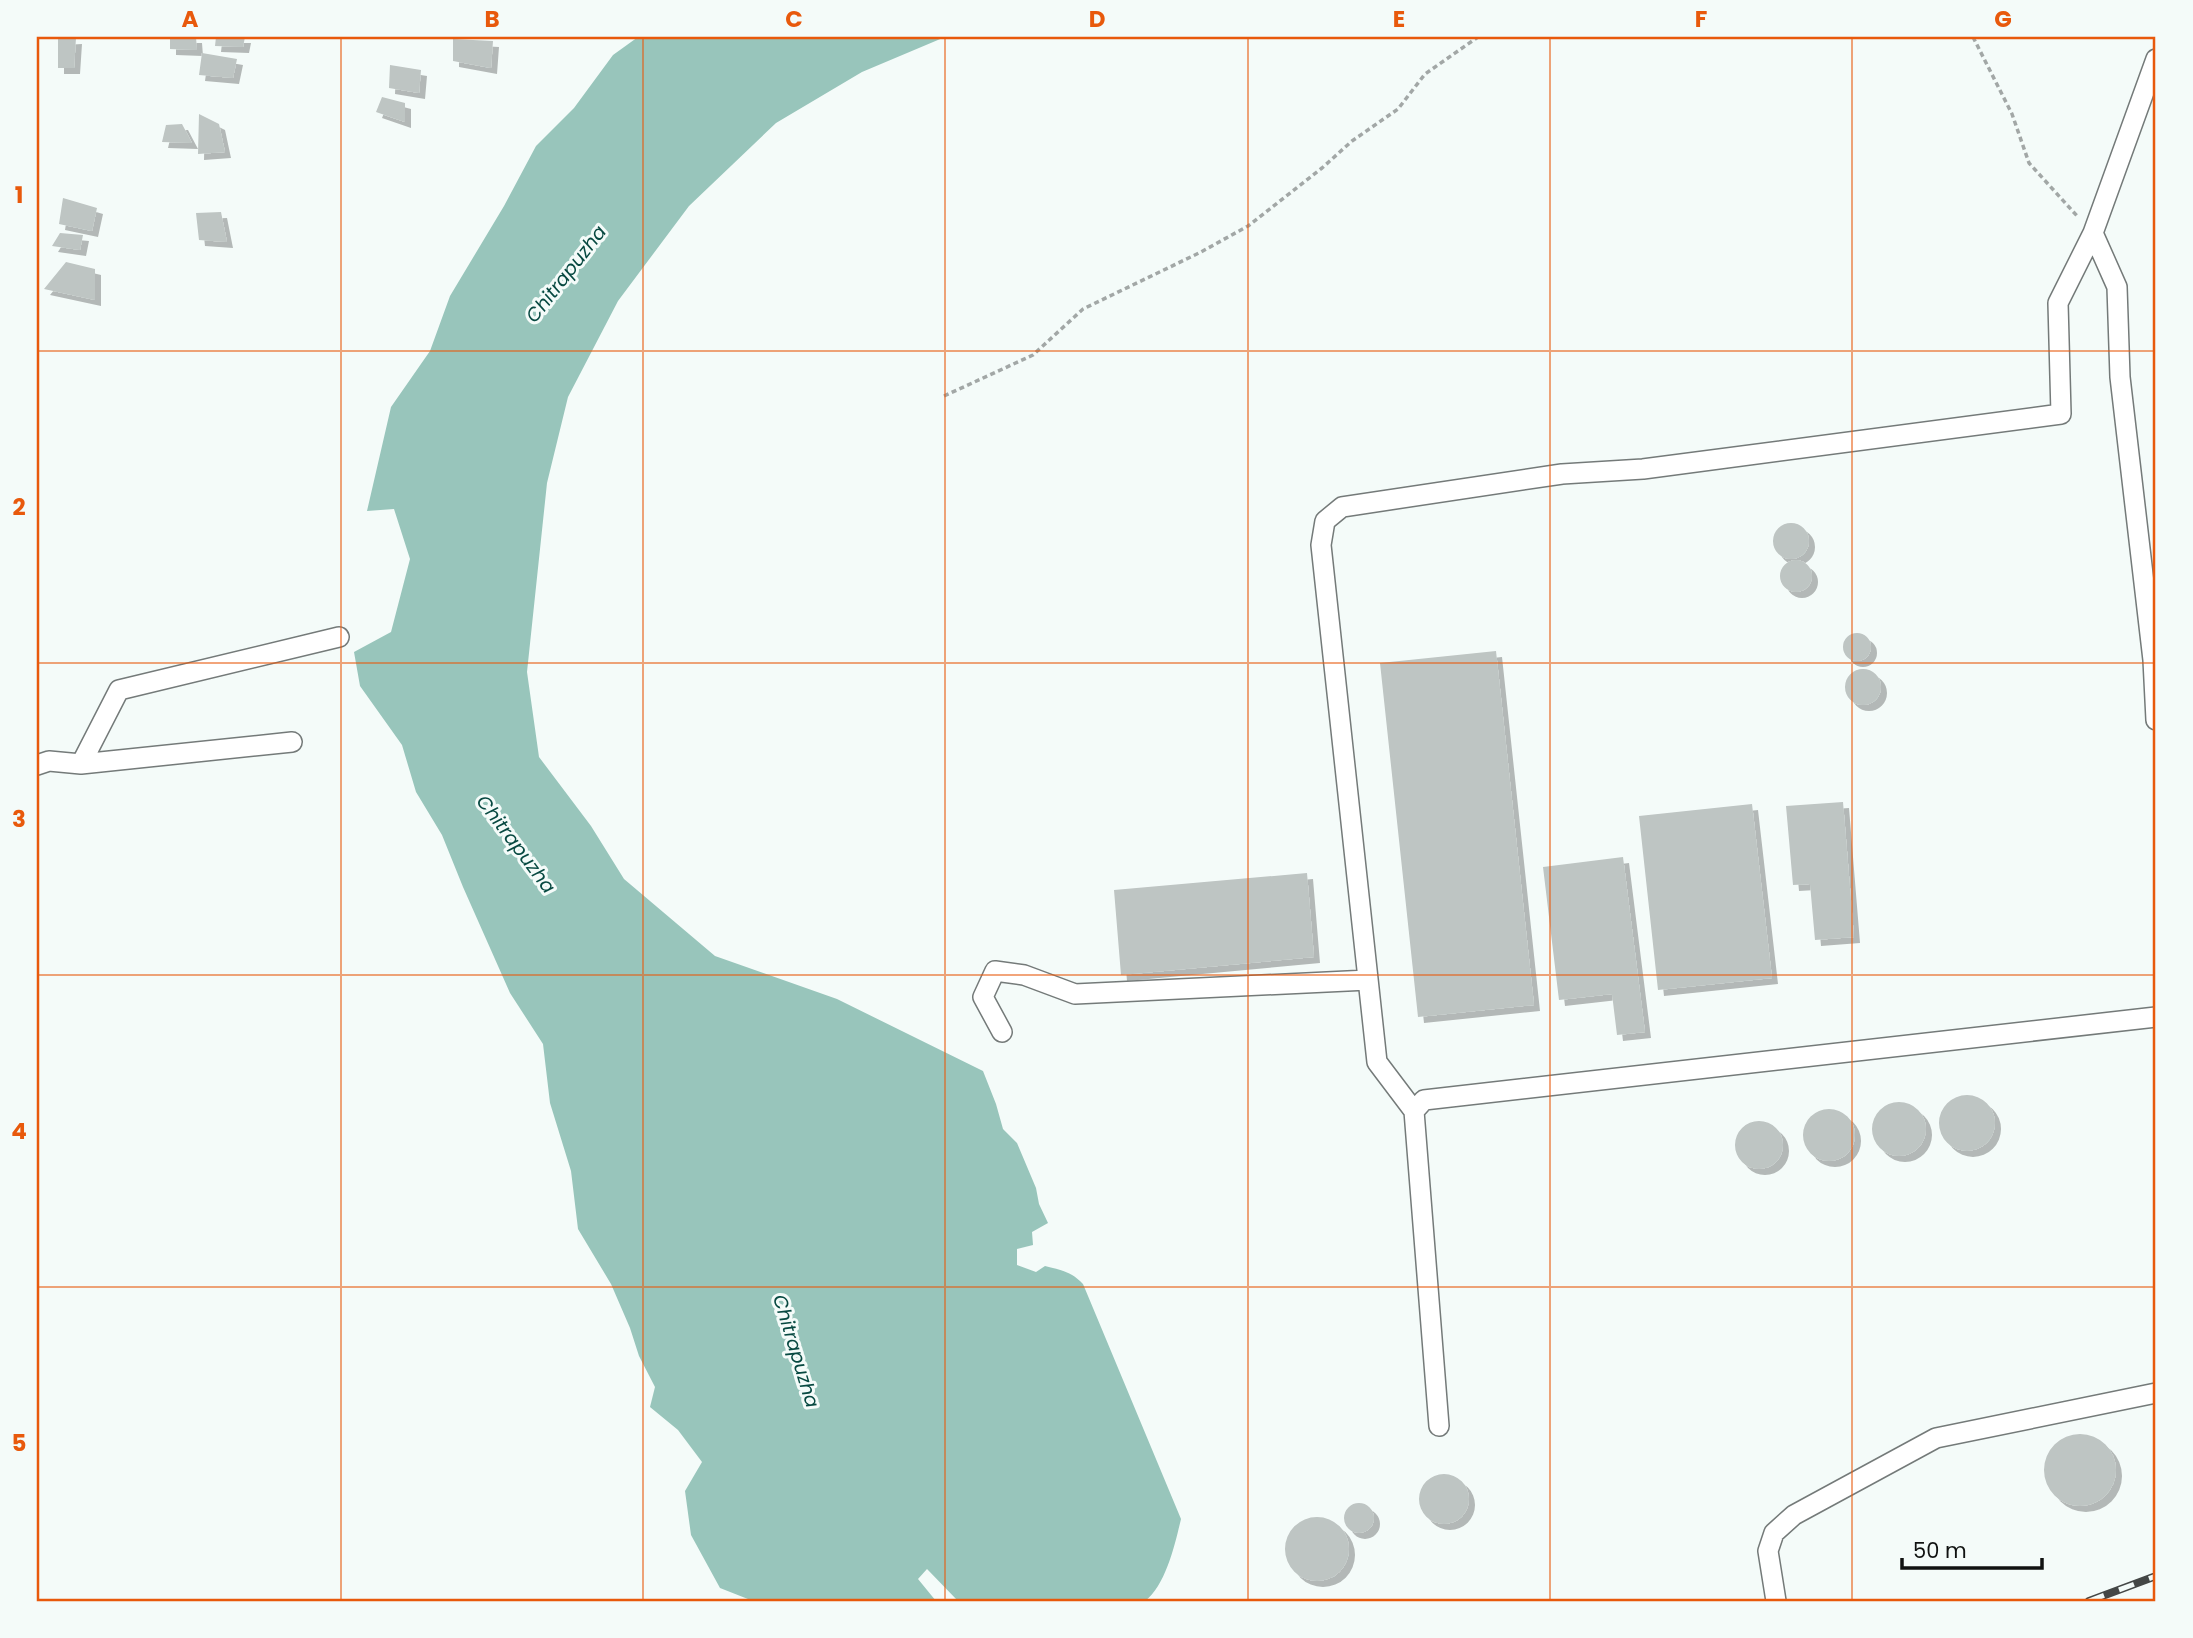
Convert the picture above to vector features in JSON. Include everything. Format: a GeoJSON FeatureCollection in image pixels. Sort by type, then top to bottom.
{"type":"FeatureCollection","features":[{"type":"Feature","properties":{"kind":"street"},"geometry":{"type":"LineString","coordinates":[[1439,1426],[1414,1111],[1377,1062],[1321,545],[1325,520],[1342,507],[1562,474],[1643,469],[2061,414],[2058,303],[2093,233],[2156,59]]}},
{"type":"Feature","properties":{"kind":"street"},"geometry":{"type":"LineString","coordinates":[[2093,233],[2117,287],[2121,388],[2155,659],[2156,720]]}},
{"type":"Feature","properties":{"kind":"street"},"geometry":{"type":"LineString","coordinates":[[81,764],[120,690],[339,637]]}},
{"type":"Feature","properties":{"kind":"street"},"geometry":{"type":"LineString","coordinates":[[37,765],[49,761],[81,764],[292,742]]}},
{"type":"Feature","properties":{"kind":"street"},"geometry":{"type":"LineString","coordinates":[[1002,1032],[983,997],[995,971],[1024,975],[1075,994],[1368,980]]}},
{"type":"Feature","properties":{"kind":"street"},"geometry":{"type":"LineString","coordinates":[[1414,1111],[1424,1100],[2156,1017]]}},
{"type":"Feature","properties":{"kind":"street"},"geometry":{"type":"LineString","coordinates":[[1776,1601],[1768,1551],[1774,1533],[1806,1508],[1936,1438],[2156,1393]]}},
{"type":"Feature","properties":{"kind":"path"},"geometry":{"type":"LineString","coordinates":[[944,396],[1033,355],[1083,309],[1201,252],[1248,226],[1352,141],[1398,109],[1424,74],[1478,37]]}},
{"type":"Feature","properties":{"kind":"path"},"geometry":{"type":"LineString","coordinates":[[1973,37],[2012,114],[2029,163],[2093,233]]}},
{"type":"Feature","properties":{"kind":"water","name":"Chitrapuzha"},"geometry":{"type":"Polygon","coordinates":[[[638,37],[945,37],[862,72],[776,123],[689,206],[618,301],[568,397],[547,483],[527,672],[539,757],[591,826],[624,879],[715,956],[837,999],[983,1071],[1003,1129],[1017,1143],[1048,1223],[1032,1232],[1033,1245],[1017,1249],[1017,1265],[1036,1272],[1045,1266],[1056,1269],[1070,1274],[1083,1284],[1181,1519],[1164,1575],[1145,1601],[958,1601],[927,1569],[918,1579],[936,1601],[753,1601],[720,1588],[691,1535],[685,1491],[702,1462],[678,1430],[650,1407],[655,1387],[639,1356],[611,1284],[578,1229],[571,1171],[550,1103],[543,1044],[510,993],[442,835],[416,792],[402,745],[360,686],[354,652],[391,632],[410,559],[394,509],[367,511],[391,407],[430,351],[450,296],[536,146],[574,108],[613,55],[638,37]]]}},
{"type":"Feature","properties":{"kind":"building"},"geometry":{"type":"Polygon","coordinates":[[[170,37],[196,37],[197,50],[170,49],[170,37]]]}},
{"type":"Feature","properties":{"kind":"building"},"geometry":{"type":"Polygon","coordinates":[[[216,37],[245,37],[243,47],[215,46],[216,37]]]}},
{"type":"Feature","properties":{"kind":"building"},"geometry":{"type":"Polygon","coordinates":[[[76,38],[74,68],[58,68],[58,39],[76,38]]]}},
{"type":"Feature","properties":{"kind":"building"},"geometry":{"type":"Polygon","coordinates":[[[453,39],[493,41],[491,68],[453,61],[453,39]]]}},
{"type":"Feature","properties":{"kind":"building"},"geometry":{"type":"Polygon","coordinates":[[[202,53],[237,59],[233,78],[199,75],[202,53]]]}},
{"type":"Feature","properties":{"kind":"building"},"geometry":{"type":"Polygon","coordinates":[[[390,65],[421,70],[419,93],[389,88],[390,65]]]}},
{"type":"Feature","properties":{"kind":"building"},"geometry":{"type":"Polygon","coordinates":[[[382,97],[405,103],[405,122],[376,112],[382,97]]]}},
{"type":"Feature","properties":{"kind":"building"},"geometry":{"type":"Polygon","coordinates":[[[199,114],[219,124],[225,152],[198,154],[199,114]]]}},
{"type":"Feature","properties":{"kind":"building"},"geometry":{"type":"Polygon","coordinates":[[[182,124],[192,143],[162,142],[166,125],[182,124]]]}},
{"type":"Feature","properties":{"kind":"building"},"geometry":{"type":"Polygon","coordinates":[[[63,198],[97,208],[92,231],[59,224],[63,198]]]}},
{"type":"Feature","properties":{"kind":"building"},"geometry":{"type":"Polygon","coordinates":[[[221,212],[227,242],[199,240],[196,213],[221,212]]]}},
{"type":"Feature","properties":{"kind":"building"},"geometry":{"type":"Polygon","coordinates":[[[60,233],[83,235],[80,250],[52,246],[60,233]]]}},
{"type":"Feature","properties":{"kind":"building"},"geometry":{"type":"Polygon","coordinates":[[[66,262],[95,269],[95,300],[44,289],[66,262]]]}},
{"type":"Feature","properties":{"kind":"building"},"geometry":{"type":"Polygon","coordinates":[[[1791,523],[1804,528],[1809,541],[1804,554],[1791,559],[1778,554],[1773,541],[1778,528],[1791,523]]]}},
{"type":"Feature","properties":{"kind":"building"},"geometry":{"type":"Polygon","coordinates":[[[1796,560],[1807,565],[1812,576],[1807,587],[1796,592],[1785,587],[1780,576],[1785,565],[1796,560]]]}},
{"type":"Feature","properties":{"kind":"building"},"geometry":{"type":"Polygon","coordinates":[[[1857,633],[1867,637],[1871,647],[1867,657],[1857,661],[1847,657],[1843,647],[1847,637],[1857,633]]]}},
{"type":"Feature","properties":{"kind":"building"},"geometry":{"type":"Polygon","coordinates":[[[1496,651],[1534,1005],[1418,1017],[1380,663],[1496,651]]]}},
{"type":"Feature","properties":{"kind":"building"},"geometry":{"type":"Polygon","coordinates":[[[1863,669],[1876,674],[1881,687],[1876,700],[1863,705],[1850,700],[1845,687],[1850,674],[1863,669]]]}},
{"type":"Feature","properties":{"kind":"building"},"geometry":{"type":"Polygon","coordinates":[[[1843,802],[1854,937],[1815,940],[1810,884],[1793,885],[1786,806],[1843,802]]]}},
{"type":"Feature","properties":{"kind":"building"},"geometry":{"type":"Polygon","coordinates":[[[1752,804],[1772,978],[1658,990],[1639,816],[1752,804]]]}},
{"type":"Feature","properties":{"kind":"building"},"geometry":{"type":"Polygon","coordinates":[[[1623,857],[1645,1032],[1617,1035],[1612,994],[1559,1000],[1543,867],[1623,857]]]}},
{"type":"Feature","properties":{"kind":"building"},"geometry":{"type":"Polygon","coordinates":[[[1307,873],[1314,957],[1121,975],[1114,890],[1307,873]]]}},
{"type":"Feature","properties":{"kind":"building"},"geometry":{"type":"Polygon","coordinates":[[[1961,1095],[1973,1095],[1983,1099],[1991,1107],[1995,1123],[1991,1139],[1983,1147],[1973,1151],[1961,1151],[1951,1147],[1943,1139],[1939,1129],[1939,1117],[1943,1107],[1951,1099],[1961,1095]]]}},
{"type":"Feature","properties":{"kind":"building"},"geometry":{"type":"Polygon","coordinates":[[[1899,1102],[1918,1110],[1926,1129],[1918,1148],[1899,1156],[1880,1148],[1872,1129],[1880,1110],[1899,1102]]]}},
{"type":"Feature","properties":{"kind":"building"},"geometry":{"type":"Polygon","coordinates":[[[1829,1109],[1839,1111],[1847,1117],[1853,1125],[1853,1145],[1847,1153],[1839,1159],[1829,1161],[1819,1159],[1811,1153],[1805,1145],[1803,1135],[1805,1125],[1811,1117],[1819,1111],[1829,1109]]]}},
{"type":"Feature","properties":{"kind":"building"},"geometry":{"type":"Polygon","coordinates":[[[1759,1121],[1776,1128],[1783,1145],[1776,1162],[1759,1169],[1742,1162],[1735,1145],[1742,1128],[1759,1121]]]}},
{"type":"Feature","properties":{"kind":"building"},"geometry":{"type":"Polygon","coordinates":[[[2080,1434],[2094,1437],[2106,1444],[2113,1456],[2116,1470],[2113,1484],[2106,1496],[2094,1503],[2080,1506],[2066,1503],[2054,1496],[2047,1484],[2044,1470],[2047,1456],[2054,1444],[2066,1437],[2080,1434]]]}},
{"type":"Feature","properties":{"kind":"building"},"geometry":{"type":"Polygon","coordinates":[[[1444,1474],[1461,1482],[1469,1499],[1461,1516],[1444,1524],[1427,1516],[1419,1499],[1427,1482],[1444,1474]]]}},
{"type":"Feature","properties":{"kind":"building"},"geometry":{"type":"Polygon","coordinates":[[[1359,1503],[1369,1508],[1374,1518],[1369,1528],[1359,1533],[1349,1528],[1344,1518],[1349,1508],[1359,1503]]]}},
{"type":"Feature","properties":{"kind":"building"},"geometry":{"type":"Polygon","coordinates":[[[1311,1517],[1323,1517],[1340,1526],[1347,1537],[1347,1561],[1340,1572],[1323,1581],[1311,1581],[1299,1576],[1290,1567],[1285,1555],[1285,1543],[1290,1531],[1299,1522],[1311,1517]]]}},
{"type":"Feature","properties":{"kind":"railway"},"geometry":{"type":"LineString","coordinates":[[2089,1601],[2156,1576]]}}]}
